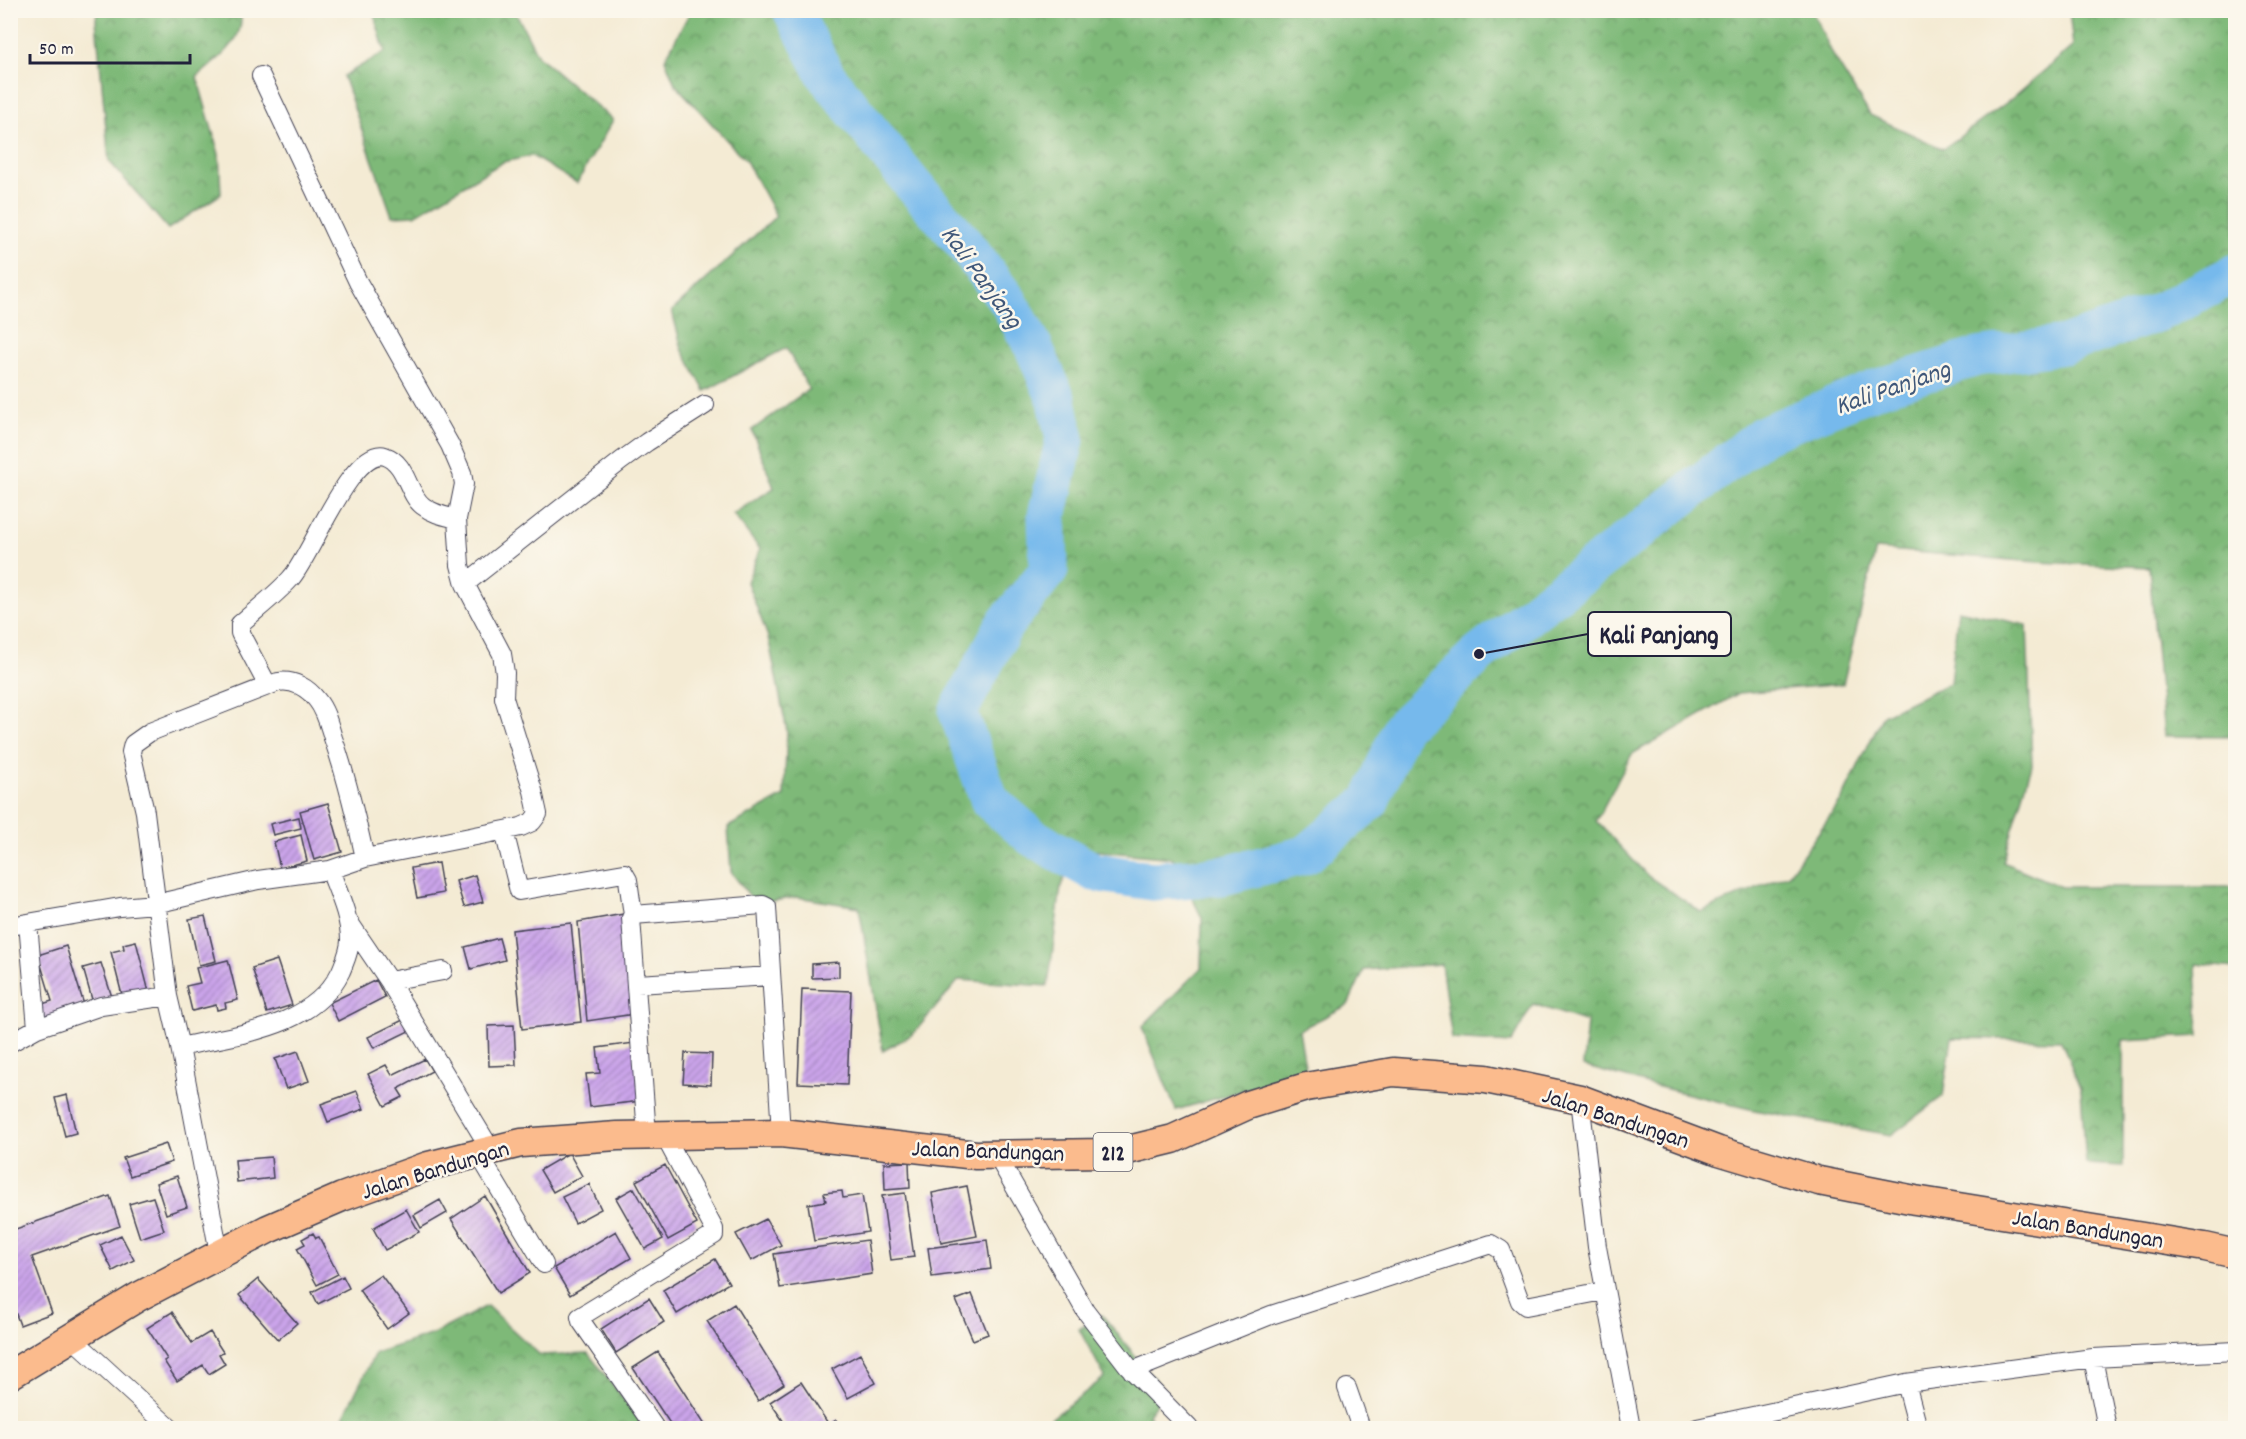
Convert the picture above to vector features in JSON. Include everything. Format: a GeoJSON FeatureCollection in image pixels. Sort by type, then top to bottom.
{"type":"FeatureCollection","features":[{"type":"Feature","properties":{"kind":"main road","name":"Jalan Bandungan"},"geometry":{"type":"LineString","coordinates":[[10,1375],[138,1298],[268,1229],[342,1197],[428,1166],[484,1151],[521,1143],[656,1135],[781,1133],[976,1155],[1104,1153],[1128,1150],[1173,1138],[1248,1105],[1306,1087],[1393,1072],[1486,1079],[1580,1099],[1719,1151],[1819,1181],[1916,1200],[2205,1247],[2235,1254]]}},
{"type":"Feature","properties":{"kind":"street"},"geometry":{"type":"LineString","coordinates":[[37,1028],[19,924],[120,907],[155,904],[258,880],[330,870],[365,858],[528,825],[536,818],[537,806],[504,698],[506,673],[502,654],[465,584],[460,565],[457,519],[464,484],[462,473],[450,445],[358,282],[261,76]]}},
{"type":"Feature","properties":{"kind":"street"},"geometry":{"type":"LineString","coordinates":[[465,584],[647,442],[705,405]]}},
{"type":"Feature","properties":{"kind":"street"},"geometry":{"type":"LineString","coordinates":[[268,686],[240,633],[240,624],[293,577],[339,494],[367,459],[378,455],[393,460],[422,505],[439,515],[457,519]]}},
{"type":"Feature","properties":{"kind":"street"},"geometry":{"type":"LineString","coordinates":[[219,1254],[180,1047],[168,996],[145,812],[131,752],[133,744],[150,732],[268,686],[287,680],[296,684],[308,690],[324,712],[349,785],[365,858]]}},
{"type":"Feature","properties":{"kind":"street"},"geometry":{"type":"LineString","coordinates":[[504,831],[519,891],[624,873],[628,880],[633,915],[631,918],[637,984],[656,1135],[714,1229],[714,1235],[580,1317],[655,1428]]}},
{"type":"Feature","properties":{"kind":"street"},"geometry":{"type":"LineString","coordinates":[[330,870],[348,920],[389,981],[544,1264]]}},
{"type":"Feature","properties":{"kind":"street"},"geometry":{"type":"LineString","coordinates":[[633,915],[766,905],[781,1133]]}},
{"type":"Feature","properties":{"kind":"street"},"geometry":{"type":"LineString","coordinates":[[180,1047],[273,1025],[301,1013],[317,1002],[330,990],[346,959],[350,942],[348,920]]}},
{"type":"Feature","properties":{"kind":"street"},"geometry":{"type":"LineString","coordinates":[[389,981],[443,971]]}},
{"type":"Feature","properties":{"kind":"street"},"geometry":{"type":"LineString","coordinates":[[637,984],[771,975]]}},
{"type":"Feature","properties":{"kind":"street"},"geometry":{"type":"LineString","coordinates":[[10,1043],[37,1028],[101,1006],[168,996]]}},
{"type":"Feature","properties":{"kind":"street"},"geometry":{"type":"LineString","coordinates":[[1580,1099],[1597,1247],[1631,1428]]}},
{"type":"Feature","properties":{"kind":"street"},"geometry":{"type":"LineString","coordinates":[[976,1155],[1000,1161],[1085,1310],[1132,1371],[1189,1428]]}},
{"type":"Feature","properties":{"kind":"street"},"geometry":{"type":"LineString","coordinates":[[1132,1371],[1271,1315],[1491,1244],[1501,1250],[1520,1301],[1526,1306],[1604,1291]]}},
{"type":"Feature","properties":{"kind":"street"},"geometry":{"type":"LineString","coordinates":[[72,1338],[170,1428]]}},
{"type":"Feature","properties":{"kind":"street"},"geometry":{"type":"LineString","coordinates":[[1697,1428],[1757,1422],[1906,1383],[2093,1358],[2235,1351]]}},
{"type":"Feature","properties":{"kind":"street"},"geometry":{"type":"LineString","coordinates":[[2093,1358],[2107,1428]]}},
{"type":"Feature","properties":{"kind":"street"},"geometry":{"type":"LineString","coordinates":[[1906,1383],[1918,1428]]}},
{"type":"Feature","properties":{"kind":"street"},"geometry":{"type":"LineString","coordinates":[[1347,1388],[1361,1428]]}},
{"type":"Feature","properties":{"kind":"green space"},"geometry":{"type":"Polygon","coordinates":[[[691,10],[1812,11],[1834,57],[1870,115],[1943,149],[2010,100],[2073,46],[2069,11],[2235,11],[2235,737],[2164,736],[2149,567],[2036,562],[1876,549],[1843,684],[1739,693],[1632,754],[1596,821],[1648,876],[1701,912],[1789,874],[1841,801],[1883,715],[1950,683],[1958,610],[2027,625],[2032,765],[2003,862],[2061,887],[2235,887],[2235,968],[2196,964],[2199,1036],[2123,1040],[2123,1166],[2086,1164],[2081,1090],[2061,1040],[1952,1038],[1943,1096],[1891,1135],[1754,1110],[1583,1066],[1587,1022],[1533,1004],[1511,1043],[1452,1039],[1441,964],[1364,970],[1348,1005],[1299,1030],[1306,1072],[1176,1110],[1142,1027],[1201,968],[1202,918],[1173,858],[1078,849],[1061,886],[1048,986],[959,980],[913,1034],[883,1051],[859,907],[797,897],[756,904],[731,872],[728,827],[784,796],[787,731],[768,637],[747,582],[760,549],[733,514],[774,488],[752,430],[809,389],[786,348],[705,391],[682,349],[672,311],[776,216],[746,161],[675,84],[665,59],[691,10]]]}},
{"type":"Feature","properties":{"kind":"green space"},"geometry":{"type":"Polygon","coordinates":[[[97,11],[240,11],[241,21],[235,40],[197,77],[219,154],[221,194],[168,229],[109,161],[97,11]]]}},
{"type":"Feature","properties":{"kind":"green space"},"geometry":{"type":"Polygon","coordinates":[[[373,11],[515,11],[538,56],[613,120],[577,183],[532,156],[503,162],[415,215],[392,216],[343,76],[385,52],[373,11]]]}},
{"type":"Feature","properties":{"kind":"green space"},"geometry":{"type":"Polygon","coordinates":[[[487,1306],[540,1355],[588,1353],[646,1428],[338,1428],[375,1353],[433,1334],[487,1306]]]}},
{"type":"Feature","properties":{"kind":"green space"},"geometry":{"type":"Polygon","coordinates":[[[1102,1315],[1165,1392],[1148,1414],[1159,1428],[1039,1428],[1105,1377],[1079,1329],[1102,1315]]]}},
{"type":"Feature","properties":{"kind":"building"},"geometry":{"type":"Polygon","coordinates":[[[328,803],[342,852],[314,860],[300,811],[328,803]]]}},
{"type":"Feature","properties":{"kind":"building"},"geometry":{"type":"Polygon","coordinates":[[[299,817],[301,828],[273,835],[270,824],[299,817]]]}},
{"type":"Feature","properties":{"kind":"building"},"geometry":{"type":"Polygon","coordinates":[[[301,835],[307,861],[280,868],[274,842],[301,835]]]}},
{"type":"Feature","properties":{"kind":"building"},"geometry":{"type":"Polygon","coordinates":[[[438,863],[443,893],[417,898],[411,868],[438,863]]]}},
{"type":"Feature","properties":{"kind":"building"},"geometry":{"type":"Polygon","coordinates":[[[475,875],[483,902],[464,907],[456,881],[475,875]]]}},
{"type":"Feature","properties":{"kind":"building"},"geometry":{"type":"Polygon","coordinates":[[[624,914],[634,1014],[587,1021],[578,922],[624,914]]]}},
{"type":"Feature","properties":{"kind":"building"},"geometry":{"type":"Polygon","coordinates":[[[205,916],[216,961],[199,965],[189,919],[205,916]]]}},
{"type":"Feature","properties":{"kind":"building"},"geometry":{"type":"Polygon","coordinates":[[[571,923],[581,1022],[522,1029],[512,930],[571,923]]]}},
{"type":"Feature","properties":{"kind":"building"},"geometry":{"type":"Polygon","coordinates":[[[499,938],[505,960],[471,969],[465,947],[499,938]]]}},
{"type":"Feature","properties":{"kind":"building"},"geometry":{"type":"Polygon","coordinates":[[[136,941],[149,992],[123,999],[111,952],[124,949],[123,944],[136,941]]]}},
{"type":"Feature","properties":{"kind":"building"},"geometry":{"type":"Polygon","coordinates":[[[66,946],[85,1008],[44,1021],[39,1005],[52,1001],[38,955],[66,946]]]}},
{"type":"Feature","properties":{"kind":"building"},"geometry":{"type":"Polygon","coordinates":[[[228,960],[238,1000],[225,1003],[226,1008],[217,1010],[216,1005],[192,1011],[186,986],[200,983],[196,968],[228,960]]]}},
{"type":"Feature","properties":{"kind":"building"},"geometry":{"type":"Polygon","coordinates":[[[277,960],[292,1005],[267,1013],[252,968],[277,960]]]}},
{"type":"Feature","properties":{"kind":"building"},"geometry":{"type":"Polygon","coordinates":[[[839,962],[839,977],[812,978],[812,964],[839,962]]]}},
{"type":"Feature","properties":{"kind":"building"},"geometry":{"type":"Polygon","coordinates":[[[101,963],[112,997],[93,1003],[83,968],[101,963]]]}},
{"type":"Feature","properties":{"kind":"building"},"geometry":{"type":"Polygon","coordinates":[[[376,980],[385,997],[338,1021],[329,1003],[376,980]]]}},
{"type":"Feature","properties":{"kind":"building"},"geometry":{"type":"Polygon","coordinates":[[[802,989],[851,991],[847,1085],[798,1083],[802,989]]]}},
{"type":"Feature","properties":{"kind":"building"},"geometry":{"type":"Polygon","coordinates":[[[405,1019],[411,1030],[374,1048],[368,1037],[405,1019]]]}},
{"type":"Feature","properties":{"kind":"building"},"geometry":{"type":"Polygon","coordinates":[[[514,1025],[516,1065],[489,1066],[488,1026],[514,1025]]]}},
{"type":"Feature","properties":{"kind":"building"},"geometry":{"type":"Polygon","coordinates":[[[634,1043],[641,1101],[590,1107],[586,1074],[600,1073],[597,1048],[634,1043]]]}},
{"type":"Feature","properties":{"kind":"building"},"geometry":{"type":"Polygon","coordinates":[[[298,1051],[309,1081],[286,1089],[275,1059],[298,1051]]]}},
{"type":"Feature","properties":{"kind":"building"},"geometry":{"type":"Polygon","coordinates":[[[685,1053],[712,1054],[711,1085],[683,1083],[685,1053]]]}},
{"type":"Feature","properties":{"kind":"building"},"geometry":{"type":"Polygon","coordinates":[[[425,1059],[432,1071],[398,1089],[403,1097],[385,1106],[368,1074],[386,1065],[392,1075],[425,1059]]]}},
{"type":"Feature","properties":{"kind":"building"},"geometry":{"type":"Polygon","coordinates":[[[357,1091],[364,1109],[328,1122],[321,1104],[357,1091]]]}},
{"type":"Feature","properties":{"kind":"building"},"geometry":{"type":"Polygon","coordinates":[[[67,1095],[76,1133],[65,1136],[55,1098],[67,1095]]]}},
{"type":"Feature","properties":{"kind":"building"},"geometry":{"type":"Polygon","coordinates":[[[166,1144],[172,1162],[130,1176],[123,1158],[166,1144]]]}},
{"type":"Feature","properties":{"kind":"building"},"geometry":{"type":"Polygon","coordinates":[[[569,1153],[582,1176],[553,1192],[540,1170],[569,1153]]]}},
{"type":"Feature","properties":{"kind":"building"},"geometry":{"type":"Polygon","coordinates":[[[271,1157],[273,1178],[237,1182],[235,1160],[271,1157]]]}},
{"type":"Feature","properties":{"kind":"building"},"geometry":{"type":"Polygon","coordinates":[[[909,1162],[910,1188],[885,1190],[884,1163],[909,1162]]]}},
{"type":"Feature","properties":{"kind":"building"},"geometry":{"type":"Polygon","coordinates":[[[665,1165],[697,1224],[668,1240],[636,1181],[665,1165]]]}},
{"type":"Feature","properties":{"kind":"building"},"geometry":{"type":"Polygon","coordinates":[[[177,1176],[187,1207],[166,1214],[156,1183],[177,1176]]]}},
{"type":"Feature","properties":{"kind":"building"},"geometry":{"type":"Polygon","coordinates":[[[589,1184],[601,1209],[575,1223],[562,1197],[589,1184]]]}},
{"type":"Feature","properties":{"kind":"building"},"geometry":{"type":"Polygon","coordinates":[[[967,1186],[977,1236],[941,1243],[932,1193],[967,1186]]]}},
{"type":"Feature","properties":{"kind":"building"},"geometry":{"type":"Polygon","coordinates":[[[634,1188],[663,1239],[645,1249],[616,1198],[634,1188]]]}},
{"type":"Feature","properties":{"kind":"building"},"geometry":{"type":"Polygon","coordinates":[[[842,1191],[843,1198],[862,1195],[868,1232],[814,1241],[808,1204],[826,1201],[824,1193],[842,1191]]]}},
{"type":"Feature","properties":{"kind":"building"},"geometry":{"type":"Polygon","coordinates":[[[905,1193],[914,1257],[891,1260],[882,1196],[905,1193]]]}},
{"type":"Feature","properties":{"kind":"building"},"geometry":{"type":"Polygon","coordinates":[[[110,1196],[120,1226],[32,1257],[52,1313],[20,1325],[10,1298],[10,1231],[110,1196]]]}},
{"type":"Feature","properties":{"kind":"building"},"geometry":{"type":"Polygon","coordinates":[[[485,1196],[530,1273],[498,1293],[451,1219],[485,1196]]]}},
{"type":"Feature","properties":{"kind":"building"},"geometry":{"type":"Polygon","coordinates":[[[153,1197],[164,1230],[140,1238],[129,1204],[153,1197]]]}},
{"type":"Feature","properties":{"kind":"building"},"geometry":{"type":"Polygon","coordinates":[[[440,1200],[447,1213],[421,1228],[414,1215],[440,1200]]]}},
{"type":"Feature","properties":{"kind":"building"},"geometry":{"type":"Polygon","coordinates":[[[406,1209],[419,1232],[385,1250],[373,1228],[406,1209]]]}},
{"type":"Feature","properties":{"kind":"building"},"geometry":{"type":"Polygon","coordinates":[[[766,1219],[781,1245],[751,1261],[736,1234],[766,1219]]]}},
{"type":"Feature","properties":{"kind":"building"},"geometry":{"type":"Polygon","coordinates":[[[616,1231],[631,1258],[570,1295],[554,1268],[616,1231]]]}},
{"type":"Feature","properties":{"kind":"building"},"geometry":{"type":"Polygon","coordinates":[[[313,1233],[316,1238],[319,1237],[338,1274],[317,1285],[297,1248],[305,1244],[302,1239],[313,1233]]]}},
{"type":"Feature","properties":{"kind":"building"},"geometry":{"type":"Polygon","coordinates":[[[121,1235],[134,1260],[113,1271],[100,1245],[121,1235]]]}},
{"type":"Feature","properties":{"kind":"building"},"geometry":{"type":"Polygon","coordinates":[[[867,1240],[872,1274],[780,1288],[774,1254],[867,1240]]]}},
{"type":"Feature","properties":{"kind":"building"},"geometry":{"type":"Polygon","coordinates":[[[987,1240],[991,1269],[932,1277],[928,1248],[987,1240]]]}},
{"type":"Feature","properties":{"kind":"building"},"geometry":{"type":"Polygon","coordinates":[[[715,1259],[729,1283],[677,1314],[663,1290],[715,1259]]]}},
{"type":"Feature","properties":{"kind":"building"},"geometry":{"type":"Polygon","coordinates":[[[381,1275],[409,1313],[387,1329],[359,1290],[381,1275]]]}},
{"type":"Feature","properties":{"kind":"building"},"geometry":{"type":"Polygon","coordinates":[[[343,1276],[349,1288],[318,1304],[312,1292],[343,1276]]]}},
{"type":"Feature","properties":{"kind":"building"},"geometry":{"type":"Polygon","coordinates":[[[258,1279],[297,1323],[278,1340],[239,1295],[258,1279]]]}},
{"type":"Feature","properties":{"kind":"building"},"geometry":{"type":"Polygon","coordinates":[[[972,1294],[988,1334],[973,1340],[956,1300],[972,1294]]]}},
{"type":"Feature","properties":{"kind":"building"},"geometry":{"type":"Polygon","coordinates":[[[649,1298],[664,1322],[616,1353],[601,1329],[649,1298]]]}},
{"type":"Feature","properties":{"kind":"building"},"geometry":{"type":"Polygon","coordinates":[[[734,1304],[784,1384],[758,1401],[707,1321],[734,1304]]]}},
{"type":"Feature","properties":{"kind":"building"},"geometry":{"type":"Polygon","coordinates":[[[172,1312],[192,1343],[210,1332],[223,1352],[219,1354],[225,1364],[209,1374],[203,1365],[177,1381],[164,1361],[167,1359],[147,1328],[172,1312]]]}},
{"type":"Feature","properties":{"kind":"building"},"geometry":{"type":"Polygon","coordinates":[[[658,1352],[707,1428],[673,1428],[633,1368],[658,1352]]]}},
{"type":"Feature","properties":{"kind":"building"},"geometry":{"type":"Polygon","coordinates":[[[860,1354],[876,1383],[848,1398],[832,1369],[860,1354]]]}},
{"type":"Feature","properties":{"kind":"building"},"geometry":{"type":"Polygon","coordinates":[[[801,1382],[829,1425],[836,1420],[842,1428],[788,1428],[770,1402],[801,1382]]]}},
{"type":"Feature","properties":{"kind":"waterway","name":"Kali Panjang"},"geometry":{"type":"LineString","coordinates":[[792,10],[827,77],[913,185],[958,236],[1008,301],[1034,348],[1057,401],[1065,439],[1047,516],[1049,570],[1005,624],[958,712],[990,801],[1032,837],[1094,872],[1152,881],[1222,876],[1306,855],[1370,801],[1402,727],[1479,654],[1763,435],[1878,388],[1977,357],[2064,345],[2157,313],[2236,273]]}},
{"type":"Feature","properties":{"kind":"place","name":"Kali Panjang"},"geometry":{"type":"Point","coordinates":[1479,654]}}]}
